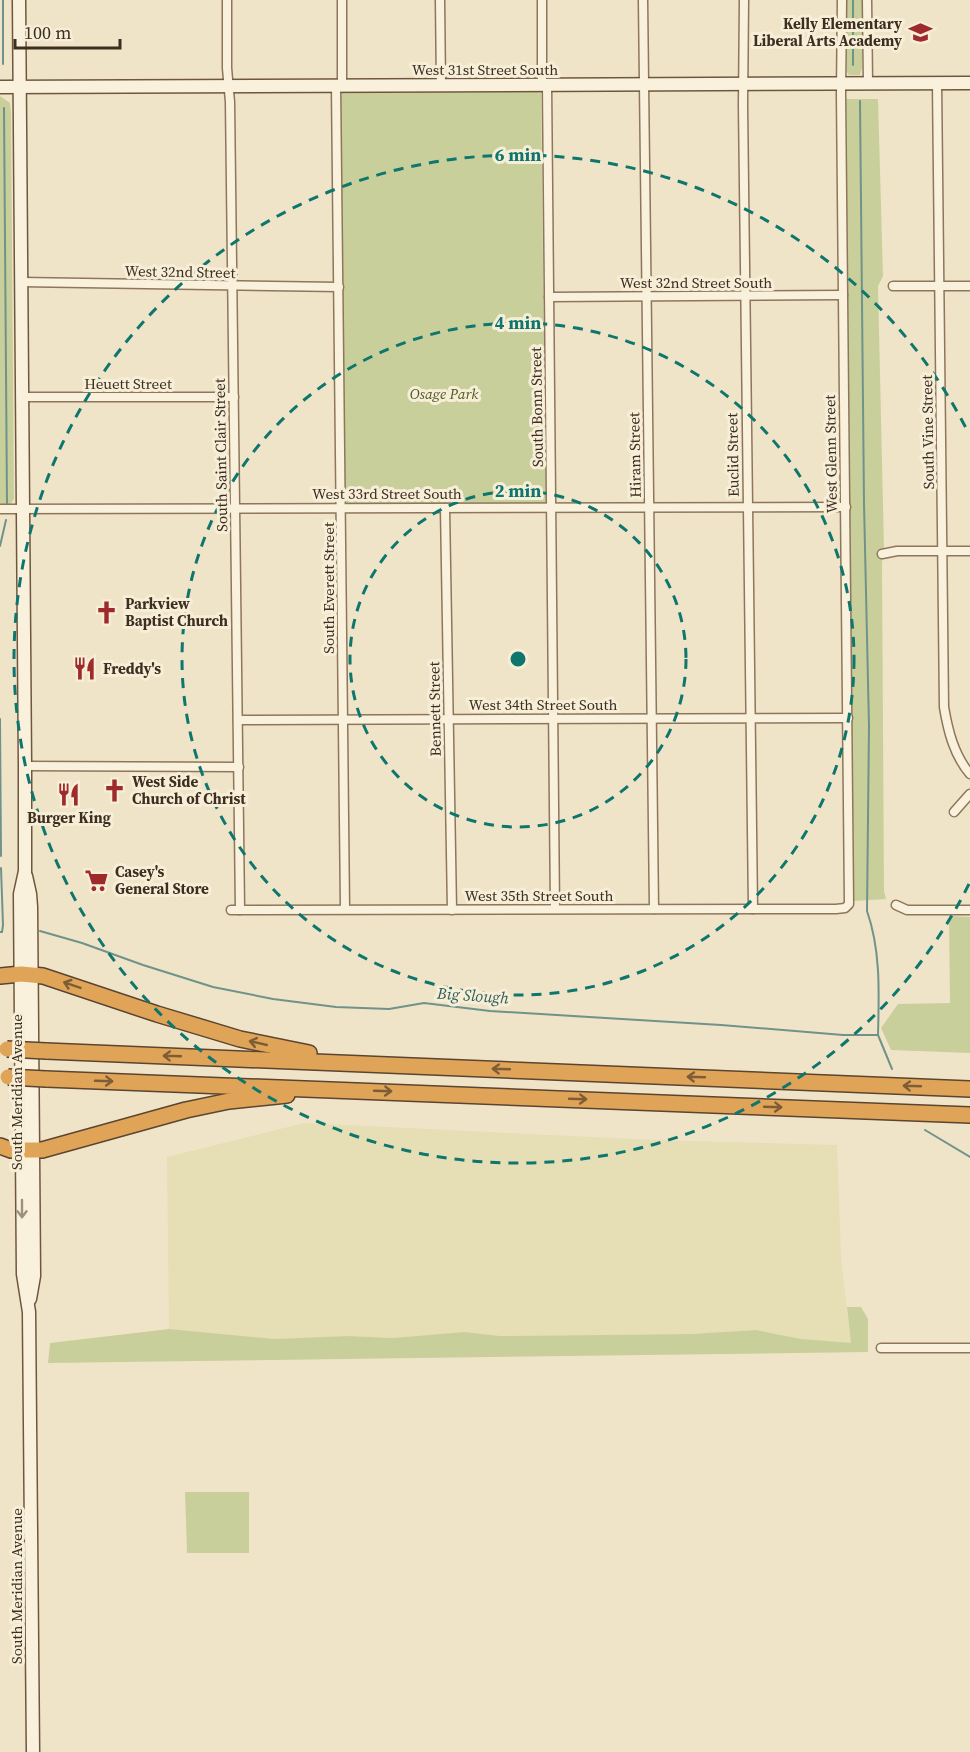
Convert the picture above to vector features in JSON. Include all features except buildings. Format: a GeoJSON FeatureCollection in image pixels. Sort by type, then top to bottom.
{"type":"FeatureCollection","features":[{"type":"Feature","properties":{"kind":"highway"},"geometry":{"type":"LineString","coordinates":[[0,976],[26,974],[240,1038],[290,1050],[377,1064]]}},
{"type":"Feature","properties":{"kind":"highway"},"geometry":{"type":"LineString","coordinates":[[3,1049],[970,1089]]}},
{"type":"Feature","properties":{"kind":"highway"},"geometry":{"type":"LineString","coordinates":[[4,1077],[970,1115]]}},
{"type":"Feature","properties":{"kind":"highway"},"geometry":{"type":"LineString","coordinates":[[0,1146],[42,1150],[186,1110],[229,1101],[350,1089]]}},
{"type":"Feature","properties":{"kind":"main road","name":"South Meridian Avenue"},"geometry":{"type":"LineString","coordinates":[[19,0],[25,766],[25,871],[20,894],[26,974],[27,1150],[34,1276],[29,1312],[33,1752]]}},
{"type":"Feature","properties":{"kind":"main road","name":"West 31st Street South"},"geometry":{"type":"LineString","coordinates":[[0,87],[970,83]]}},
{"type":"Feature","properties":{"kind":"street","name":"South Saint Clair Street"},"geometry":{"type":"LineString","coordinates":[[226,0],[239,767],[236,910]]}},
{"type":"Feature","properties":{"kind":"street","name":"South Everett Street"},"geometry":{"type":"LineString","coordinates":[[342,0],[339,86],[339,287],[345,909]]}},
{"type":"Feature","properties":{"kind":"street"},"geometry":{"type":"LineString","coordinates":[[440,0],[441,86]]}},
{"type":"Feature","properties":{"kind":"street","name":"South Bonn Street"},"geometry":{"type":"LineString","coordinates":[[542,0],[549,297],[555,909]]}},
{"type":"Feature","properties":{"kind":"street","name":"Hiram Street"},"geometry":{"type":"LineString","coordinates":[[643,0],[654,909]]}},
{"type":"Feature","properties":{"kind":"street","name":"Euclid Street"},"geometry":{"type":"LineString","coordinates":[[744,0],[749,719],[753,909]]}},
{"type":"Feature","properties":{"kind":"street","name":"West Glenn Street"},"geometry":{"type":"LineString","coordinates":[[842,0],[848,718],[849,902],[847,906]]}},
{"type":"Feature","properties":{"kind":"street"},"geometry":{"type":"LineString","coordinates":[[867,0],[868,84]]}},
{"type":"Feature","properties":{"kind":"street","name":"South Vine Street"},"geometry":{"type":"LineString","coordinates":[[937,83],[944,707],[948,731],[954,747],[970,774]]}},
{"type":"Feature","properties":{"kind":"street","name":"West 32nd Street"},"geometry":{"type":"LineString","coordinates":[[21,282],[339,287]]}},
{"type":"Feature","properties":{"kind":"street"},"geometry":{"type":"LineString","coordinates":[[893,286],[970,286]]}},
{"type":"Feature","properties":{"kind":"street","name":"West 32nd Street South"},"geometry":{"type":"LineString","coordinates":[[549,297],[843,295]]}},
{"type":"Feature","properties":{"kind":"street","name":"Heuett Street"},"geometry":{"type":"LineString","coordinates":[[22,397],[234,397]]}},
{"type":"Feature","properties":{"kind":"street","name":"West 33rd Street South"},"geometry":{"type":"LineString","coordinates":[[0,509],[846,507]]}},
{"type":"Feature","properties":{"kind":"street","name":"Bennett Street"},"geometry":{"type":"LineString","coordinates":[[445,508],[452,910]]}},
{"type":"Feature","properties":{"kind":"street"},"geometry":{"type":"LineString","coordinates":[[882,554],[897,551],[970,550]]}},
{"type":"Feature","properties":{"kind":"street","name":"West 34th Street South"},"geometry":{"type":"LineString","coordinates":[[238,720],[848,718]]}},
{"type":"Feature","properties":{"kind":"street"},"geometry":{"type":"LineString","coordinates":[[25,766],[239,767]]}},
{"type":"Feature","properties":{"kind":"street"},"geometry":{"type":"LineString","coordinates":[[954,812],[970,794]]}},
{"type":"Feature","properties":{"kind":"street"},"geometry":{"type":"LineString","coordinates":[[896,905],[907,910],[970,910]]}},
{"type":"Feature","properties":{"kind":"street","name":"West 35th Street South"},"geometry":{"type":"LineString","coordinates":[[236,910],[836,909],[847,906]]}},
{"type":"Feature","properties":{"kind":"street"},"geometry":{"type":"LineString","coordinates":[[880,1348],[970,1348]]}},
{"type":"Feature","properties":{"kind":"shaded area"},"geometry":{"type":"Polygon","coordinates":[[[304,1123],[655,1140],[837,1145],[841,1258],[851,1343],[801,1339],[756,1330],[691,1334],[500,1336],[464,1332],[393,1338],[348,1336],[274,1339],[169,1329],[167,1157],[304,1123]]]}},
{"type":"Feature","properties":{"kind":"green space"},"geometry":{"type":"Polygon","coordinates":[[[846,0],[862,0],[862,68],[860,75],[849,75],[847,72],[846,0]]]}},
{"type":"Feature","properties":{"kind":"green space","name":"Osage Park"},"geometry":{"type":"Polygon","coordinates":[[[541,92],[546,504],[344,504],[340,93],[541,92]]]}},
{"type":"Feature","properties":{"kind":"green space"},"geometry":{"type":"Polygon","coordinates":[[[0,96],[10,103],[11,113],[14,499],[10,505],[0,505],[0,96]]]}},
{"type":"Feature","properties":{"kind":"green space"},"geometry":{"type":"Polygon","coordinates":[[[845,99],[878,99],[883,276],[878,286],[884,549],[882,563],[884,891],[886,899],[854,901],[845,99]]]}},
{"type":"Feature","properties":{"kind":"green space"},"geometry":{"type":"Polygon","coordinates":[[[949,916],[970,917],[970,1053],[891,1050],[881,1028],[898,1004],[950,1003],[949,916]]]}},
{"type":"Feature","properties":{"kind":"green space"},"geometry":{"type":"Polygon","coordinates":[[[847,1307],[861,1307],[868,1319],[868,1352],[48,1363],[50,1343],[169,1329],[274,1339],[348,1336],[393,1338],[464,1332],[500,1336],[691,1334],[756,1330],[801,1339],[851,1343],[847,1307]]]}},
{"type":"Feature","properties":{"kind":"green space"},"geometry":{"type":"Polygon","coordinates":[[[185,1492],[249,1492],[249,1553],[187,1553],[185,1492]]]}},
{"type":"Feature","properties":{"kind":"waterway"},"geometry":{"type":"LineString","coordinates":[[3,0],[3,64]]}},
{"type":"Feature","properties":{"kind":"waterway"},"geometry":{"type":"LineString","coordinates":[[853,0],[853,65]]}},
{"type":"Feature","properties":{"kind":"waterway"},"geometry":{"type":"LineString","coordinates":[[860,101],[869,726],[867,911],[877,957],[878,1035]]}},
{"type":"Feature","properties":{"kind":"waterway"},"geometry":{"type":"LineString","coordinates":[[4,108],[7,503]]}},
{"type":"Feature","properties":{"kind":"waterway"},"geometry":{"type":"LineString","coordinates":[[0,546],[6,520]]}},
{"type":"Feature","properties":{"kind":"waterway"},"geometry":{"type":"LineString","coordinates":[[0,719],[1,856]]}},
{"type":"Feature","properties":{"kind":"waterway"},"geometry":{"type":"LineString","coordinates":[[0,932],[2,932],[3,925],[1,868]]}},
{"type":"Feature","properties":{"kind":"waterway","name":"Big Slough"},"geometry":{"type":"LineString","coordinates":[[40,931],[213,987],[273,999],[336,1007],[389,1009],[424,1003],[490,1011],[843,1035],[878,1035],[892,1069]]}},
{"type":"Feature","properties":{"kind":"waterway","name":"Big Slough"},"geometry":{"type":"LineString","coordinates":[[925,1130],[970,1157]]}},
{"type":"Feature","properties":{"kind":"place","name":"Kelly Elementary Liberal Arts Academy"},"geometry":{"type":"Point","coordinates":[920,33]}},
{"type":"Feature","properties":{"kind":"place","name":"Parkview Baptist Church"},"geometry":{"type":"Point","coordinates":[107,613]}},
{"type":"Feature","properties":{"kind":"place","name":"Freddy's"},"geometry":{"type":"Point","coordinates":[85,669]}},
{"type":"Feature","properties":{"kind":"place","name":"West Side Church of Christ"},"geometry":{"type":"Point","coordinates":[114,791]}},
{"type":"Feature","properties":{"kind":"place","name":"Burger King"},"geometry":{"type":"Point","coordinates":[69,794]}},
{"type":"Feature","properties":{"kind":"place","name":"Casey's General Store"},"geometry":{"type":"Point","coordinates":[97,881]}}]}
